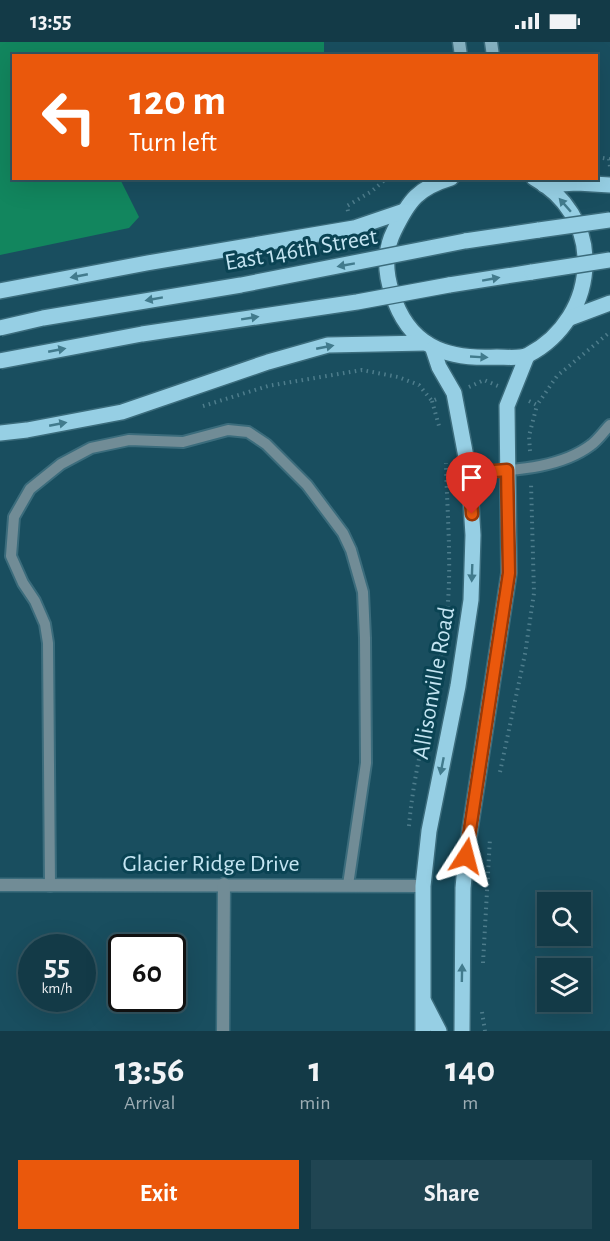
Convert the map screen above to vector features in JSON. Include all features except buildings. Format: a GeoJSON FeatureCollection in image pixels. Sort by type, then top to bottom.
{"type":"FeatureCollection","features":[{"type":"Feature","properties":{"kind":"main road"},"geometry":{"type":"LineString","coordinates":[[537,180],[610,185]]}},
{"type":"Feature","properties":{"kind":"main road"},"geometry":{"type":"LineString","coordinates":[[462,1031],[463,888],[466,856],[509,573],[507,406],[527,356],[554,337],[570,318],[585,280],[584,239],[571,211],[537,180]]}},
{"type":"Feature","properties":{"kind":"main road"},"geometry":{"type":"LineString","coordinates":[[429,346],[411,331],[398,313],[386,273],[391,238],[404,211],[430,182]]}},
{"type":"Feature","properties":{"kind":"main road"},"geometry":{"type":"LineString","coordinates":[[0,291],[147,263],[354,228],[404,211]]}},
{"type":"Feature","properties":{"kind":"main road","name":"East 146th Street"},"geometry":{"type":"LineString","coordinates":[[0,328],[43,318],[378,259],[492,236],[610,220]]}},
{"type":"Feature","properties":{"kind":"main road"},"geometry":{"type":"LineString","coordinates":[[0,361],[142,334],[357,303],[450,285],[610,260]]}},
{"type":"Feature","properties":{"kind":"main road"},"geometry":{"type":"LineString","coordinates":[[570,318],[610,303]]}},
{"type":"Feature","properties":{"kind":"main road"},"geometry":{"type":"LineString","coordinates":[[0,433],[122,412],[268,362],[328,345],[429,346],[461,356],[527,356]]}},
{"type":"Feature","properties":{"kind":"main road","name":"Allisonville Road"},"geometry":{"type":"LineString","coordinates":[[423,1031],[423,886],[429,831],[458,686],[471,600],[473,535],[469,473],[454,393],[429,346]]}},
{"type":"Feature","properties":{"kind":"main road"},"geometry":{"type":"LineString","coordinates":[[423,1000],[438,1031]]}},
{"type":"Feature","properties":{"kind":"street"},"geometry":{"type":"LineString","coordinates":[[224,884],[224,1031]]}},
{"type":"Feature","properties":{"kind":"street","name":"Glacier Ridge Drive"},"geometry":{"type":"LineString","coordinates":[[0,885],[423,886]]}},
{"type":"Feature","properties":{"kind":"lane"},"geometry":{"type":"LineString","coordinates":[[469,473],[507,470],[564,460],[591,445],[610,425]]}},
{"type":"Feature","properties":{"kind":"lane"},"geometry":{"type":"LineString","coordinates":[[50,886],[48,643],[45,624],[11,556],[14,517],[30,489],[61,464],[91,448],[129,440],[183,442],[228,430],[248,432],[266,444],[307,485],[343,533],[351,550],[363,592],[366,763],[348,885]]}},
{"type":"Feature","properties":{"kind":"path"},"geometry":{"type":"LineString","coordinates":[[347,206],[372,192],[385,180]]}},
{"type":"Feature","properties":{"kind":"path"},"geometry":{"type":"LineString","coordinates":[[432,401],[484,380],[537,405],[557,376],[610,332]]}},
{"type":"Feature","properties":{"kind":"path"},"geometry":{"type":"LineString","coordinates":[[368,371],[398,377],[420,385],[432,401],[441,434]]}},
{"type":"Feature","properties":{"kind":"path"},"geometry":{"type":"LineString","coordinates":[[408,834],[417,767],[436,687],[447,614],[451,553],[446,458]]}},
{"type":"Feature","properties":{"kind":"path"},"geometry":{"type":"LineString","coordinates":[[483,967],[491,829]]}},
{"type":"Feature","properties":{"kind":"path"},"geometry":{"type":"LineString","coordinates":[[482,1007],[485,1031]]}},
{"type":"Feature","properties":{"kind":"green space"},"geometry":{"type":"Polygon","coordinates":[[[0,42],[324,42],[324,54],[12,54],[12,180],[120,180],[139,217],[129,228],[0,255],[0,42]]]}},
{"type":"Feature","properties":{"kind":"route"},"geometry":{"type":"LineString","coordinates":[[466,856],[509,573],[507,470],[469,473],[472,514]]}}]}
